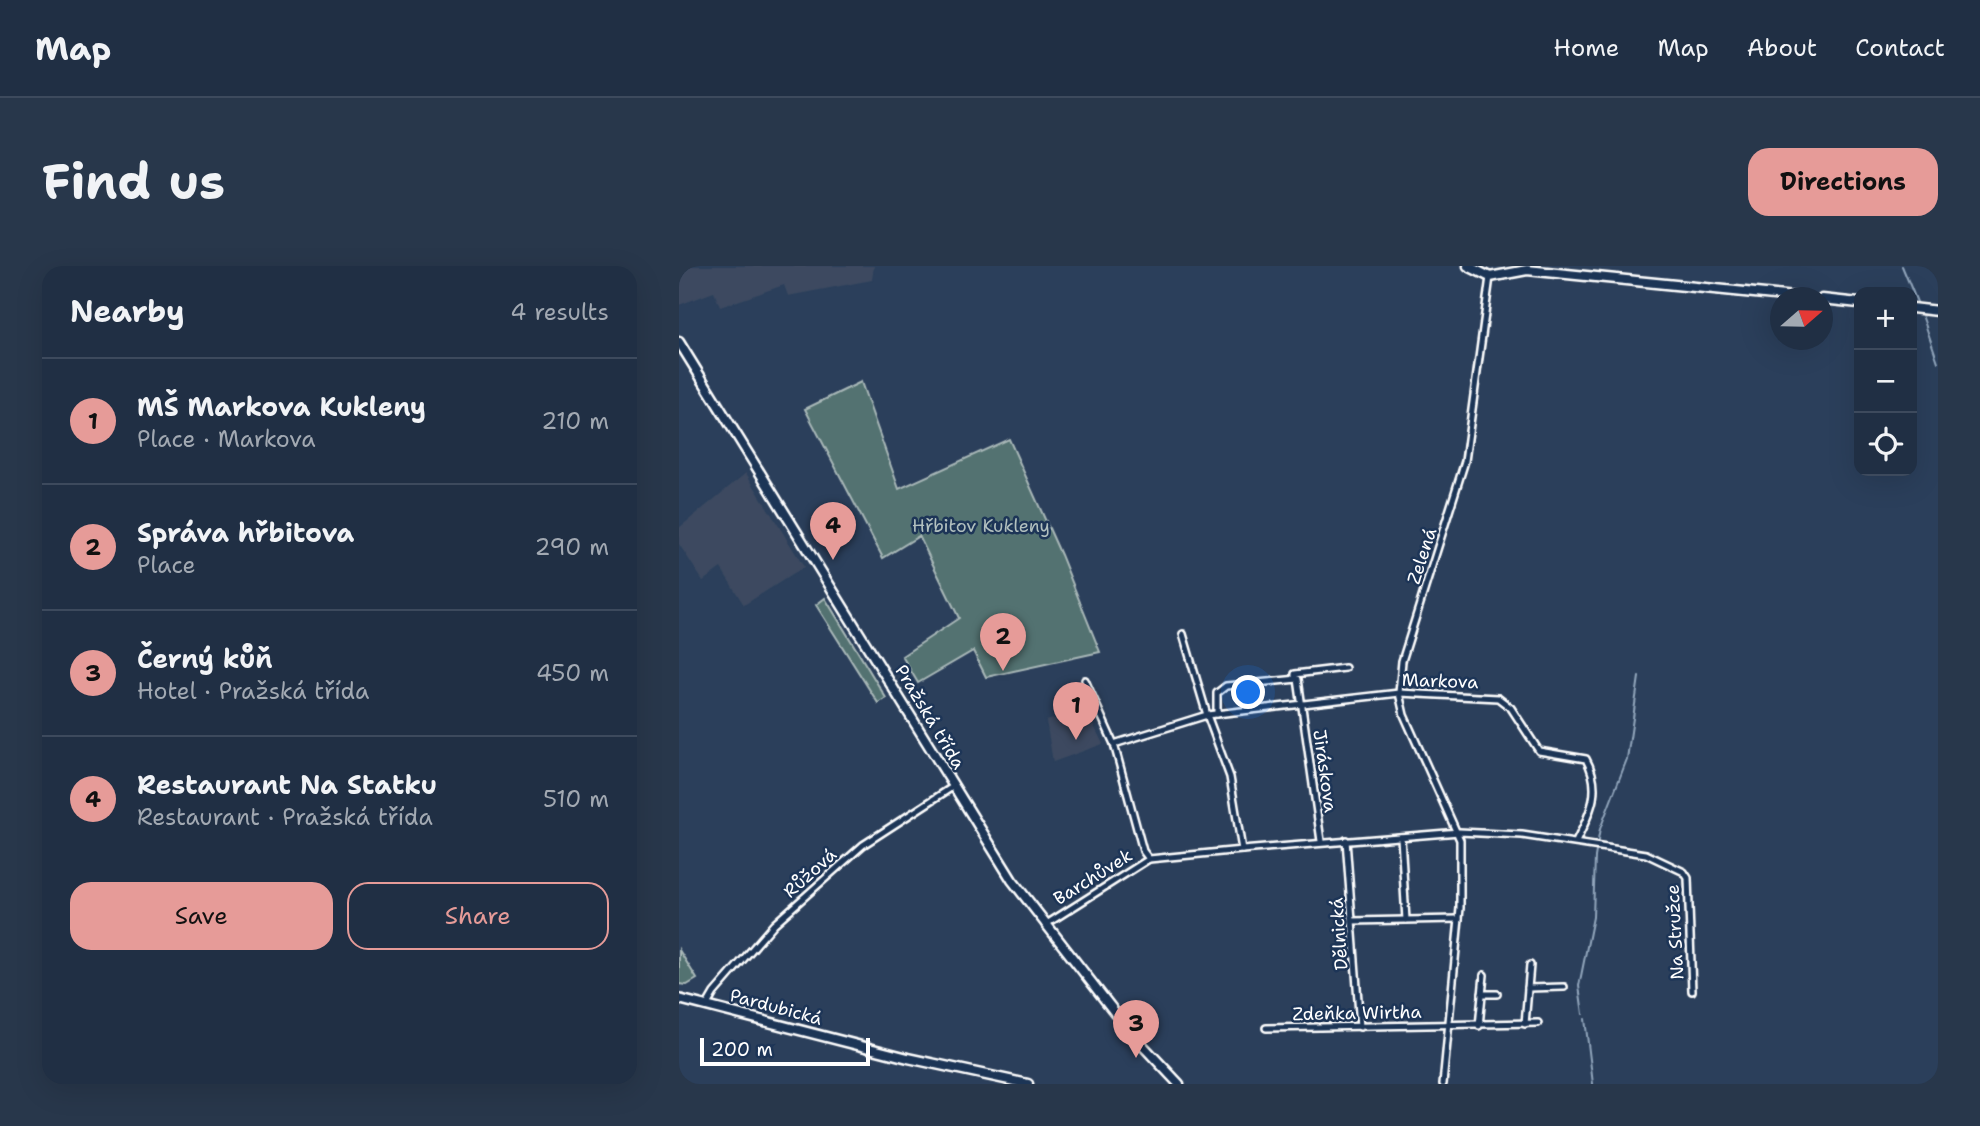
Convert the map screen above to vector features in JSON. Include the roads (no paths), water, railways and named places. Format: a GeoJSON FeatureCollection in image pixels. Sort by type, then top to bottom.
{"type":"FeatureCollection","features":[{"type":"Feature","properties":{"kind":"street"},"geometry":{"type":"LineString","coordinates":[[1468,266],[1487,273],[1527,270],[1770,295]]}},
{"type":"Feature","properties":{"kind":"street"},"geometry":{"type":"LineString","coordinates":[[1487,273],[1501,266]]}},
{"type":"Feature","properties":{"kind":"street"},"geometry":{"type":"LineString","coordinates":[[1516,266],[1527,270]]}},
{"type":"Feature","properties":{"kind":"street","name":"Zelená"},"geometry":{"type":"LineString","coordinates":[[1443,1084],[1459,919],[1459,832],[1411,732],[1399,693],[1402,661],[1465,461],[1487,273]]}},
{"type":"Feature","properties":{"kind":"street"},"geometry":{"type":"LineString","coordinates":[[1833,300],[1854,302]]}},
{"type":"Feature","properties":{"kind":"street"},"geometry":{"type":"LineString","coordinates":[[1917,309],[1938,311]]}},
{"type":"Feature","properties":{"kind":"street","name":"Pražská třída"},"geometry":{"type":"LineString","coordinates":[[680,345],[954,786],[1045,925],[1153,1058],[1179,1084]]}},
{"type":"Feature","properties":{"kind":"street"},"geometry":{"type":"LineString","coordinates":[[1183,634],[1207,715],[1230,777],[1245,849],[1459,832],[1522,835],[1576,842]]}},
{"type":"Feature","properties":{"kind":"street"},"geometry":{"type":"LineString","coordinates":[[1295,679],[1295,674],[1345,668]]}},
{"type":"Feature","properties":{"kind":"street"},"geometry":{"type":"LineString","coordinates":[[1217,714],[1217,693],[1226,686],[1298,679],[1301,704]]}},
{"type":"Feature","properties":{"kind":"street"},"geometry":{"type":"LineString","coordinates":[[1085,680],[1114,744],[1143,851],[1149,859]]}},
{"type":"Feature","properties":{"kind":"street","name":"Markova"},"geometry":{"type":"LineString","coordinates":[[1114,744],[1207,715],[1399,693],[1498,698],[1511,708],[1539,751],[1586,759],[1594,774],[1594,805],[1576,842]]}},
{"type":"Feature","properties":{"kind":"street","name":"Jiráskova"},"geometry":{"type":"LineString","coordinates":[[1301,704],[1321,841]]}},
{"type":"Feature","properties":{"kind":"street","name":"Růžová"},"geometry":{"type":"LineString","coordinates":[[707,1005],[714,993],[784,916],[863,845],[954,786]]}},
{"type":"Feature","properties":{"kind":"street"},"geometry":{"type":"LineString","coordinates":[[1401,837],[1406,920]]}},
{"type":"Feature","properties":{"kind":"street","name":"Dělnická"},"geometry":{"type":"LineString","coordinates":[[1346,840],[1360,1027]]}},
{"type":"Feature","properties":{"kind":"street","name":"Na Stružce"},"geometry":{"type":"LineString","coordinates":[[1576,842],[1646,854],[1684,872],[1690,892],[1692,991]]}},
{"type":"Feature","properties":{"kind":"street","name":"Barchůvek"},"geometry":{"type":"LineString","coordinates":[[1045,925],[1149,859],[1245,849]]}},
{"type":"Feature","properties":{"kind":"street"},"geometry":{"type":"LineString","coordinates":[[1352,921],[1459,919]]}},
{"type":"Feature","properties":{"kind":"street"},"geometry":{"type":"LineString","coordinates":[[1525,1024],[1530,965]]}},
{"type":"Feature","properties":{"kind":"street"},"geometry":{"type":"LineString","coordinates":[[1479,1026],[1484,975]]}},
{"type":"Feature","properties":{"kind":"street"},"geometry":{"type":"LineString","coordinates":[[1528,988],[1564,987]]}},
{"type":"Feature","properties":{"kind":"street"},"geometry":{"type":"LineString","coordinates":[[1482,994],[1497,994]]}},
{"type":"Feature","properties":{"kind":"street","name":"Pardubická"},"geometry":{"type":"LineString","coordinates":[[679,999],[908,1058],[1028,1084]]}},
{"type":"Feature","properties":{"kind":"street","name":"Zdeňka Wirtha"},"geometry":{"type":"LineString","coordinates":[[1266,1028],[1538,1023]]}},
{"type":"Feature","properties":{"kind":"waterway"},"geometry":{"type":"LineString","coordinates":[[1902,266],[1919,307]]}},
{"type":"Feature","properties":{"kind":"waterway"},"geometry":{"type":"LineString","coordinates":[[1921,312],[1938,362]]}},
{"type":"Feature","properties":{"kind":"waterway"},"geometry":{"type":"LineString","coordinates":[[1583,1014],[1579,986],[1593,917],[1595,857],[1600,829],[1627,759],[1639,677]]}},
{"type":"Feature","properties":{"kind":"waterway"},"geometry":{"type":"LineString","coordinates":[[1585,1019],[1593,1084]]}},
{"type":"Feature","properties":{"kind":"place","name":"Restaurant Na Statku"},"geometry":{"type":"Point","coordinates":[833,560]}},
{"type":"Feature","properties":{"kind":"place","name":"Správa hřbitova"},"geometry":{"type":"Point","coordinates":[1003,671]}},
{"type":"Feature","properties":{"kind":"place","name":"MŠ Markova Kukleny"},"geometry":{"type":"Point","coordinates":[1076,740]}},
{"type":"Feature","properties":{"kind":"place","name":"Černý kůň"},"geometry":{"type":"Point","coordinates":[1136,1058]}},
{"type":"Feature","properties":{"kind":"park label","name":"Hřbitov Kukleny"},"geometry":{"type":"Point","coordinates":[981,526]}}]}
